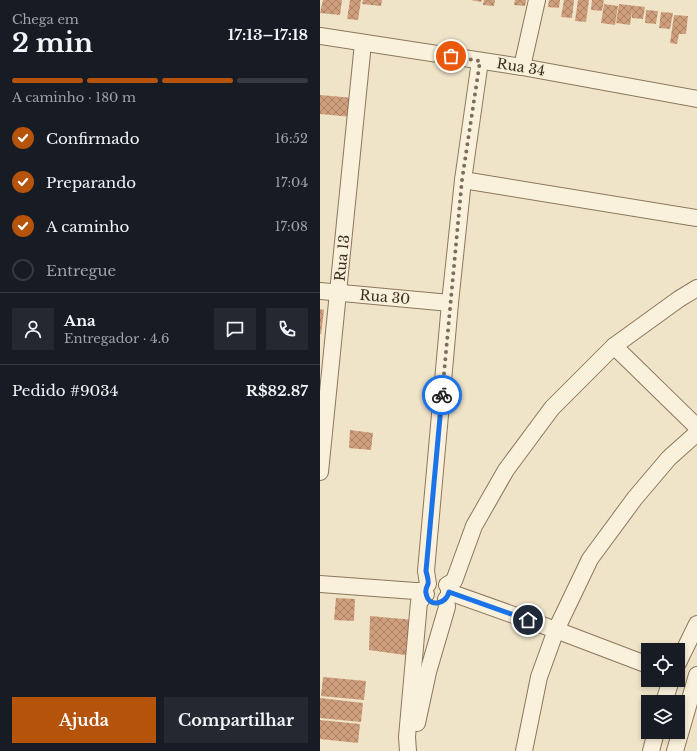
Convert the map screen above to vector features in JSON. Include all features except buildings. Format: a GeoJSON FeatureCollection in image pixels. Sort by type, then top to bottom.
{"type":"FeatureCollection","features":[{"type":"Feature","properties":{"kind":"street"},"geometry":{"type":"LineString","coordinates":[[522,66],[537,0]]}},
{"type":"Feature","properties":{"kind":"street","name":"Rua 34"},"geometry":{"type":"LineString","coordinates":[[320,36],[480,61],[522,66],[697,99]]}},
{"type":"Feature","properties":{"kind":"street","name":"Rua 13"},"geometry":{"type":"LineString","coordinates":[[320,472],[323,406],[338,292],[363,43]]}},
{"type":"Feature","properties":{"kind":"street"},"geometry":{"type":"LineString","coordinates":[[426,590],[426,571],[462,180],[480,61]]}},
{"type":"Feature","properties":{"kind":"street"},"geometry":{"type":"LineString","coordinates":[[462,180],[697,218]]}},
{"type":"Feature","properties":{"kind":"street"},"geometry":{"type":"LineString","coordinates":[[448,592],[454,581],[474,526],[506,470],[552,408],[614,346],[679,299],[697,288]]}},
{"type":"Feature","properties":{"kind":"street","name":"Rua 30"},"geometry":{"type":"LineString","coordinates":[[320,291],[450,303]]}},
{"type":"Feature","properties":{"kind":"street"},"geometry":{"type":"LineString","coordinates":[[614,346],[697,428]]}},
{"type":"Feature","properties":{"kind":"street"},"geometry":{"type":"LineString","coordinates":[[524,751],[539,678],[556,630],[590,559],[635,498],[669,458],[697,433]]}},
{"type":"Feature","properties":{"kind":"street"},"geometry":{"type":"LineString","coordinates":[[434,580],[438,580],[445,582],[448,592],[447,607],[428,672],[414,737],[408,750],[407,737],[419,602],[434,580]]}},
{"type":"Feature","properties":{"kind":"street"},"geometry":{"type":"LineString","coordinates":[[320,584],[415,591],[426,590]]}},
{"type":"Feature","properties":{"kind":"street"},"geometry":{"type":"LineString","coordinates":[[448,592],[556,630],[641,662]]}},
{"type":"Feature","properties":{"kind":"street"},"geometry":{"type":"LineString","coordinates":[[685,648],[697,624]]}},
{"type":"Feature","properties":{"kind":"street"},"geometry":{"type":"LineString","coordinates":[[675,751],[696,678],[685,676]]}},
{"type":"Feature","properties":{"kind":"street"},"geometry":{"type":"LineString","coordinates":[[651,751],[654,739]]}},
{"type":"Feature","properties":{"kind":"way so far"},"geometry":{"type":"LineString","coordinates":[[442,395],[462,180],[480,61],[451,56]]}},
{"type":"Feature","properties":{"kind":"route"},"geometry":{"type":"LineString","coordinates":[[442,395],[426,571],[428,584],[425,591],[427,598],[433,602],[440,603],[446,599],[449,592],[528,620]]}}]}
